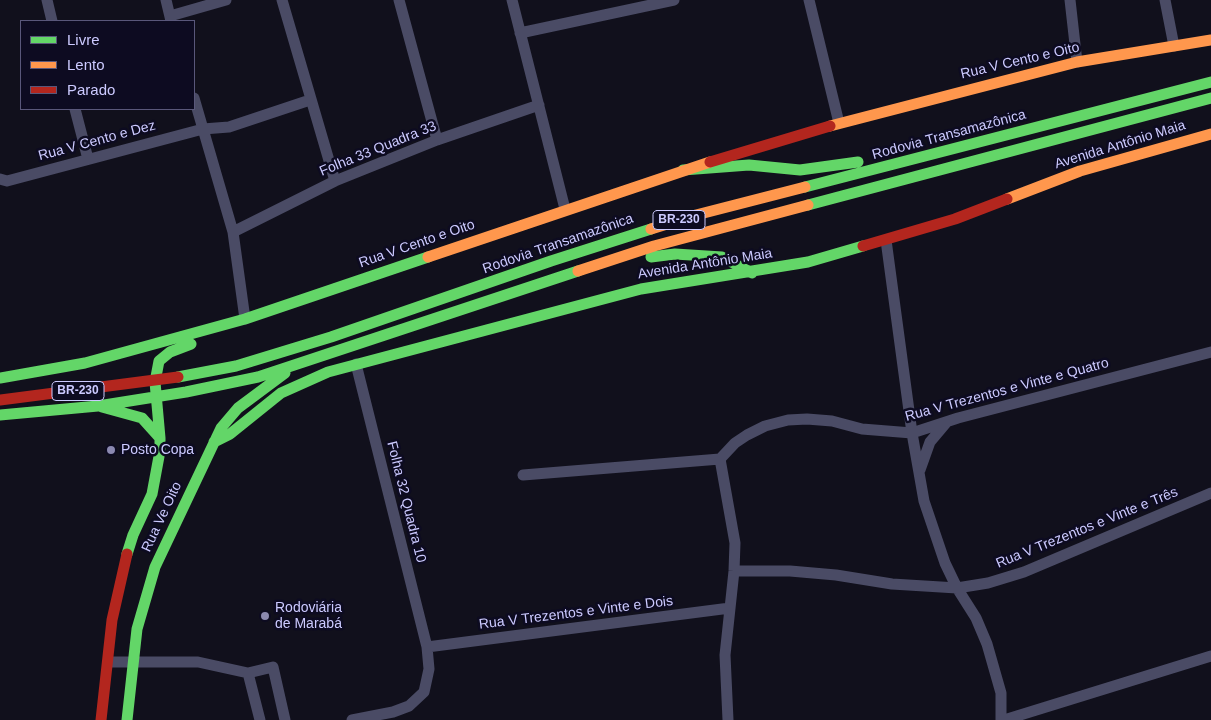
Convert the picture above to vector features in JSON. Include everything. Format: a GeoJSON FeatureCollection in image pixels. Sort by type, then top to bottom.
{"type":"FeatureCollection","features":[{"type":"Feature","properties":{"kind":"main road","name":"Rua V Cento e Oito"},"geometry":{"type":"LineString","coordinates":[[0,378],[85,363],[245,319],[683,170],[839,124],[1077,62],[1211,40]]}},
{"type":"Feature","properties":{"kind":"main road","name":"Rodovia Transamazônica"},"geometry":{"type":"LineString","coordinates":[[0,400],[155,382],[236,366],[286,352],[696,215],[915,160],[1211,82]]}},
{"type":"Feature","properties":{"kind":"main road","name":"BR-230"},"geometry":{"type":"LineString","coordinates":[[0,415],[98,406],[157,397],[258,377],[654,246],[1211,98]]}},
{"type":"Feature","properties":{"kind":"main road","name":"Avenida Antônio Maia"},"geometry":{"type":"LineString","coordinates":[[214,442],[230,434],[266,403],[281,393],[310,379],[356,364],[641,289],[752,273],[808,262],[956,219],[1080,170],[1211,134]]}},
{"type":"Feature","properties":{"kind":"main road"},"geometry":{"type":"LineString","coordinates":[[683,170],[749,165],[800,170],[884,157],[915,160]]}},
{"type":"Feature","properties":{"kind":"main road"},"geometry":{"type":"LineString","coordinates":[[591,266],[675,254],[722,257],[752,273]]}},
{"type":"Feature","properties":{"kind":"main road"},"geometry":{"type":"LineString","coordinates":[[155,382],[159,361],[170,352],[221,333],[245,319]]}},
{"type":"Feature","properties":{"kind":"main road","name":"Rua Ve Oito"},"geometry":{"type":"LineString","coordinates":[[127,720],[137,629],[155,567],[214,442],[221,428],[238,408],[296,366]]}},
{"type":"Feature","properties":{"kind":"main road","name":"Rua Ve Oito"},"geometry":{"type":"LineString","coordinates":[[101,720],[109,662],[112,620],[120,578],[134,535],[152,494],[160,450],[155,382]]}},
{"type":"Feature","properties":{"kind":"main road"},"geometry":{"type":"LineString","coordinates":[[98,406],[142,418],[160,438]]}},
{"type":"Feature","properties":{"kind":"street"},"geometry":{"type":"LineString","coordinates":[[46,0],[52,20]]}},
{"type":"Feature","properties":{"kind":"street"},"geometry":{"type":"LineString","coordinates":[[166,0],[171,19],[226,0]]}},
{"type":"Feature","properties":{"kind":"street"},"geometry":{"type":"LineString","coordinates":[[282,0],[335,182]]}},
{"type":"Feature","properties":{"kind":"street"},"geometry":{"type":"LineString","coordinates":[[399,0],[437,140]]}},
{"type":"Feature","properties":{"kind":"street"},"geometry":{"type":"LineString","coordinates":[[512,0],[565,209]]}},
{"type":"Feature","properties":{"kind":"street"},"geometry":{"type":"LineString","coordinates":[[520,33],[674,0]]}},
{"type":"Feature","properties":{"kind":"street"},"geometry":{"type":"LineString","coordinates":[[808,0],[839,124]]}},
{"type":"Feature","properties":{"kind":"street"},"geometry":{"type":"LineString","coordinates":[[1070,0],[1077,62]]}},
{"type":"Feature","properties":{"kind":"street"},"geometry":{"type":"LineString","coordinates":[[1165,0],[1174,46]]}},
{"type":"Feature","properties":{"kind":"street","name":"Rua V Cento e Dez"},"geometry":{"type":"LineString","coordinates":[[4,180],[203,130],[229,127],[310,100]]}},
{"type":"Feature","properties":{"kind":"street"},"geometry":{"type":"LineString","coordinates":[[195,102],[233,232],[245,319]]}},
{"type":"Feature","properties":{"kind":"street","name":"Folha 33 Quadra 33"},"geometry":{"type":"LineString","coordinates":[[233,232],[335,182],[437,140],[539,105]]}},
{"type":"Feature","properties":{"kind":"street"},"geometry":{"type":"LineString","coordinates":[[75,110],[88,159]]}},
{"type":"Feature","properties":{"kind":"street"},"geometry":{"type":"LineString","coordinates":[[886,240],[912,433],[924,501],[936,539],[957,588],[976,618],[996,671],[1001,693],[1003,720],[1211,656]]}},
{"type":"Feature","properties":{"kind":"street","name":"Rua V Trezentos e Vinte e Quatro"},"geometry":{"type":"LineString","coordinates":[[720,459],[735,443],[747,435],[766,426],[788,420],[807,418],[832,421],[862,429],[912,433],[1211,352]]}},
{"type":"Feature","properties":{"kind":"street","name":"Folha 32 Quadra 10"},"geometry":{"type":"LineString","coordinates":[[352,720],[393,712],[418,699],[428,682],[429,669],[427,646],[356,364]]}},
{"type":"Feature","properties":{"kind":"street"},"geometry":{"type":"LineString","coordinates":[[920,472],[930,442],[946,423]]}},
{"type":"Feature","properties":{"kind":"street"},"geometry":{"type":"LineString","coordinates":[[522,475],[720,459],[735,543],[725,656],[728,720]]}},
{"type":"Feature","properties":{"kind":"street","name":"Rua V Trezentos e Vinte e Três"},"geometry":{"type":"LineString","coordinates":[[734,571],[836,575],[892,584],[957,588],[988,584],[1024,572],[1211,493]]}},
{"type":"Feature","properties":{"kind":"street","name":"Rua V Trezentos e Vinte e Dois"},"geometry":{"type":"LineString","coordinates":[[427,646],[730,608]]}},
{"type":"Feature","properties":{"kind":"street"},"geometry":{"type":"LineString","coordinates":[[109,662],[198,662],[248,673],[273,667],[285,720]]}},
{"type":"Feature","properties":{"kind":"street"},"geometry":{"type":"LineString","coordinates":[[248,673],[260,720]]}},
{"type":"Feature","properties":{"kind":"traffic: fast"},"geometry":{"type":"LineString","coordinates":[[805,187],[1211,82]]}},
{"type":"Feature","properties":{"kind":"traffic: fast"},"geometry":{"type":"LineString","coordinates":[[808,205],[1211,98]]}},
{"type":"Feature","properties":{"kind":"traffic: fast"},"geometry":{"type":"LineString","coordinates":[[683,170],[749,165],[800,170],[858,162]]}},
{"type":"Feature","properties":{"kind":"traffic: fast"},"geometry":{"type":"LineString","coordinates":[[178,377],[236,366],[331,337],[551,261],[651,229]]}},
{"type":"Feature","properties":{"kind":"traffic: fast"},"geometry":{"type":"LineString","coordinates":[[214,442],[230,434],[281,393],[328,372],[641,289],[808,262],[863,246]]}},
{"type":"Feature","properties":{"kind":"traffic: fast"},"geometry":{"type":"LineString","coordinates":[[651,257],[675,254],[722,257],[752,273]]}},
{"type":"Feature","properties":{"kind":"traffic: fast"},"geometry":{"type":"LineString","coordinates":[[0,378],[85,363],[245,319],[428,257]]}},
{"type":"Feature","properties":{"kind":"traffic: fast"},"geometry":{"type":"LineString","coordinates":[[0,415],[98,406],[186,392],[258,377],[578,271]]}},
{"type":"Feature","properties":{"kind":"traffic: fast"},"geometry":{"type":"LineString","coordinates":[[160,438],[155,382],[159,361],[170,352],[191,344]]}},
{"type":"Feature","properties":{"kind":"traffic: fast"},"geometry":{"type":"LineString","coordinates":[[127,720],[137,629],[155,567],[221,428],[238,408],[285,373]]}},
{"type":"Feature","properties":{"kind":"traffic: fast"},"geometry":{"type":"LineString","coordinates":[[102,407],[142,418],[160,438],[160,451],[152,494],[133,535],[127,554]]}},
{"type":"Feature","properties":{"kind":"traffic: slow"},"geometry":{"type":"LineString","coordinates":[[830,126],[1077,62],[1211,40]]}},
{"type":"Feature","properties":{"kind":"traffic: slow"},"geometry":{"type":"LineString","coordinates":[[1007,199],[1080,171],[1211,134]]}},
{"type":"Feature","properties":{"kind":"traffic: slow"},"geometry":{"type":"LineString","coordinates":[[428,257],[710,162]]}},
{"type":"Feature","properties":{"kind":"traffic: slow"},"geometry":{"type":"LineString","coordinates":[[651,229],[696,215],[805,187]]}},
{"type":"Feature","properties":{"kind":"traffic: slow"},"geometry":{"type":"LineString","coordinates":[[578,271],[654,246],[808,205]]}},
{"type":"Feature","properties":{"kind":"traffic: jam"},"geometry":{"type":"LineString","coordinates":[[710,162],[830,126]]}},
{"type":"Feature","properties":{"kind":"traffic: jam"},"geometry":{"type":"LineString","coordinates":[[863,246],[955,219],[1007,199]]}},
{"type":"Feature","properties":{"kind":"traffic: jam"},"geometry":{"type":"LineString","coordinates":[[0,400],[178,377]]}},
{"type":"Feature","properties":{"kind":"traffic: jam"},"geometry":{"type":"LineString","coordinates":[[101,720],[112,620],[127,554]]}},
{"type":"Feature","properties":{"kind":"place","name":"Posto Copa"},"geometry":{"type":"Point","coordinates":[111,450]}},
{"type":"Feature","properties":{"kind":"place","name":"Rodoviária de Marabá"},"geometry":{"type":"Point","coordinates":[265,616]}}]}
